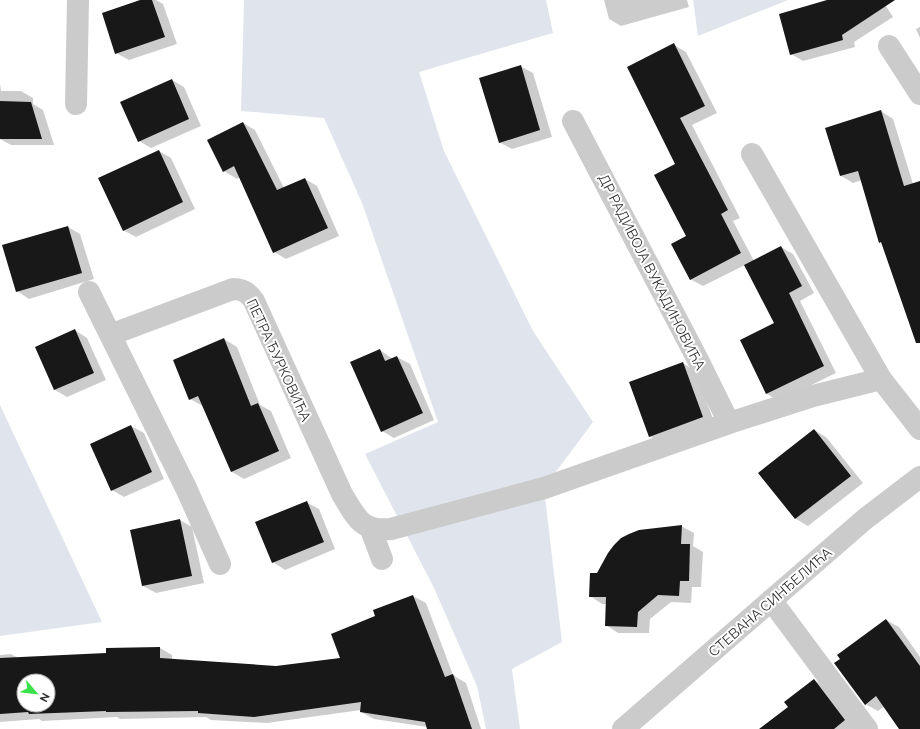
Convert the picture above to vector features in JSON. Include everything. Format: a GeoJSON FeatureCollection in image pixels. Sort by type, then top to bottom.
{"type":"FeatureCollection","features":[{"type":"Feature","properties":{"kind":"street"},"geometry":{"type":"LineString","coordinates":[[76,104],[78,0]]}},
{"type":"Feature","properties":{"kind":"street"},"geometry":{"type":"LineString","coordinates":[[889,46],[920,94]]}},
{"type":"Feature","properties":{"kind":"street","name":"ДР РАДИВОЈА ВУКАДИНОВИЋА"},"geometry":{"type":"LineString","coordinates":[[573,121],[699,362],[729,423]]}},
{"type":"Feature","properties":{"kind":"street"},"geometry":{"type":"LineString","coordinates":[[752,154],[881,379],[920,429]]}},
{"type":"Feature","properties":{"kind":"street","name":"ПЕТРА ЂУРКОВИЋА"},"geometry":{"type":"LineString","coordinates":[[110,334],[233,289],[240,289],[250,295],[342,494],[359,522],[370,527]]}},
{"type":"Feature","properties":{"kind":"street"},"geometry":{"type":"LineString","coordinates":[[89,292],[186,488],[220,564]]}},
{"type":"Feature","properties":{"kind":"street"},"geometry":{"type":"LineString","coordinates":[[370,527],[380,530],[391,530],[544,488],[729,423],[813,396],[881,379]]}},
{"type":"Feature","properties":{"kind":"street","name":"СТЕВАНА СИНЂЕЛИЋА"},"geometry":{"type":"LineString","coordinates":[[623,729],[865,519],[920,478]]}},
{"type":"Feature","properties":{"kind":"street"},"geometry":{"type":"LineString","coordinates":[[370,527],[382,559]]}},
{"type":"Feature","properties":{"kind":"street"},"geometry":{"type":"LineString","coordinates":[[771,600],[868,729]]}},
{"type":"Feature","properties":{"kind":"shaded area"},"geometry":{"type":"Polygon","coordinates":[[[244,0],[546,0],[553,33],[419,72],[444,151],[533,331],[593,422],[544,488],[562,642],[512,669],[520,729],[486,729],[477,686],[434,588],[365,454],[438,422],[362,203],[324,118],[241,111],[244,0]]]}},
{"type":"Feature","properties":{"kind":"shaded area"},"geometry":{"type":"Polygon","coordinates":[[[693,0],[788,0],[698,36],[693,0]]]}},
{"type":"Feature","properties":{"kind":"shaded area"},"geometry":{"type":"Polygon","coordinates":[[[0,405],[102,622],[0,636],[0,405]]]}},
{"type":"Feature","properties":{"kind":"building"},"geometry":{"type":"Polygon","coordinates":[[[140,0],[152,0],[165,37],[115,54],[102,13],[140,0]]]}},
{"type":"Feature","properties":{"kind":"building"},"geometry":{"type":"Polygon","coordinates":[[[827,0],[895,0],[842,35],[843,40],[790,55],[779,14],[827,0]]]}},
{"type":"Feature","properties":{"kind":"building"},"geometry":{"type":"Polygon","coordinates":[[[674,43],[705,106],[680,118],[728,210],[721,214],[741,253],[690,280],[671,244],[686,236],[654,175],[675,164],[627,67],[674,43]]]}},
{"type":"Feature","properties":{"kind":"building"},"geometry":{"type":"Polygon","coordinates":[[[521,65],[540,130],[499,143],[479,78],[521,65]]]}},
{"type":"Feature","properties":{"kind":"building"},"geometry":{"type":"Polygon","coordinates":[[[172,79],[189,119],[138,142],[120,102],[172,79]]]}},
{"type":"Feature","properties":{"kind":"building"},"geometry":{"type":"Polygon","coordinates":[[[0,101],[31,102],[42,139],[0,139],[0,101]]]}},
{"type":"Feature","properties":{"kind":"building"},"geometry":{"type":"Polygon","coordinates":[[[881,110],[904,186],[920,181],[920,343],[916,343],[881,242],[879,243],[858,171],[840,176],[825,128],[881,110]]]}},
{"type":"Feature","properties":{"kind":"building"},"geometry":{"type":"Polygon","coordinates":[[[243,122],[277,190],[305,178],[328,228],[273,253],[234,166],[223,172],[207,140],[243,122]]]}},
{"type":"Feature","properties":{"kind":"building"},"geometry":{"type":"Polygon","coordinates":[[[159,150],[183,202],[123,231],[98,178],[159,150]]]}},
{"type":"Feature","properties":{"kind":"building"},"geometry":{"type":"Polygon","coordinates":[[[68,226],[82,273],[16,292],[2,245],[68,226]]]}},
{"type":"Feature","properties":{"kind":"building"},"geometry":{"type":"Polygon","coordinates":[[[781,246],[802,286],[789,293],[824,366],[766,394],[740,340],[774,323],[744,265],[781,246]]]}},
{"type":"Feature","properties":{"kind":"building"},"geometry":{"type":"Polygon","coordinates":[[[75,329],[94,373],[54,390],[35,347],[75,329]]]}},
{"type":"Feature","properties":{"kind":"building"},"geometry":{"type":"Polygon","coordinates":[[[224,338],[251,406],[258,403],[279,451],[231,472],[198,396],[189,400],[173,360],[224,338]]]}},
{"type":"Feature","properties":{"kind":"building"},"geometry":{"type":"Polygon","coordinates":[[[380,349],[385,361],[397,356],[423,413],[381,432],[350,362],[380,349]]]}},
{"type":"Feature","properties":{"kind":"building"},"geometry":{"type":"Polygon","coordinates":[[[683,362],[703,417],[649,437],[629,382],[683,362]]]}},
{"type":"Feature","properties":{"kind":"building"},"geometry":{"type":"Polygon","coordinates":[[[131,425],[152,472],[111,491],[90,444],[131,425]]]}},
{"type":"Feature","properties":{"kind":"building"},"geometry":{"type":"Polygon","coordinates":[[[814,429],[851,476],[795,519],[758,473],[814,429]]]}},
{"type":"Feature","properties":{"kind":"building"},"geometry":{"type":"Polygon","coordinates":[[[307,501],[324,542],[272,563],[255,522],[307,501]]]}},
{"type":"Feature","properties":{"kind":"building"},"geometry":{"type":"Polygon","coordinates":[[[180,519],[192,576],[142,586],[130,530],[180,519]]]}},
{"type":"Feature","properties":{"kind":"building"},"geometry":{"type":"Polygon","coordinates":[[[682,525],[681,544],[690,544],[689,581],[680,581],[679,596],[658,595],[638,612],[637,627],[605,626],[606,597],[589,597],[590,573],[597,573],[608,553],[621,538],[639,530],[682,525]]]}},
{"type":"Feature","properties":{"kind":"building"},"geometry":{"type":"Polygon","coordinates":[[[413,595],[445,677],[453,674],[472,729],[427,729],[425,722],[360,712],[361,702],[254,717],[198,713],[198,711],[106,711],[56,713],[56,673],[16,673],[16,713],[0,714],[0,658],[106,653],[106,648],[160,647],[160,658],[276,666],[340,658],[331,634],[375,616],[373,610],[413,595]]]}},
{"type":"Feature","properties":{"kind":"building"},"geometry":{"type":"Polygon","coordinates":[[[886,619],[920,666],[920,729],[899,729],[876,696],[865,705],[834,663],[840,659],[837,655],[886,619]]]}},
{"type":"Feature","properties":{"kind":"building"},"geometry":{"type":"Polygon","coordinates":[[[814,679],[845,720],[834,729],[759,729],[788,707],[784,702],[814,679]]]}},
{"type":"Feature","properties":{"kind":"building"},"geometry":{"type":"Polygon","coordinates":[[[28,713],[55,713],[29,714],[28,713]]]}}]}
